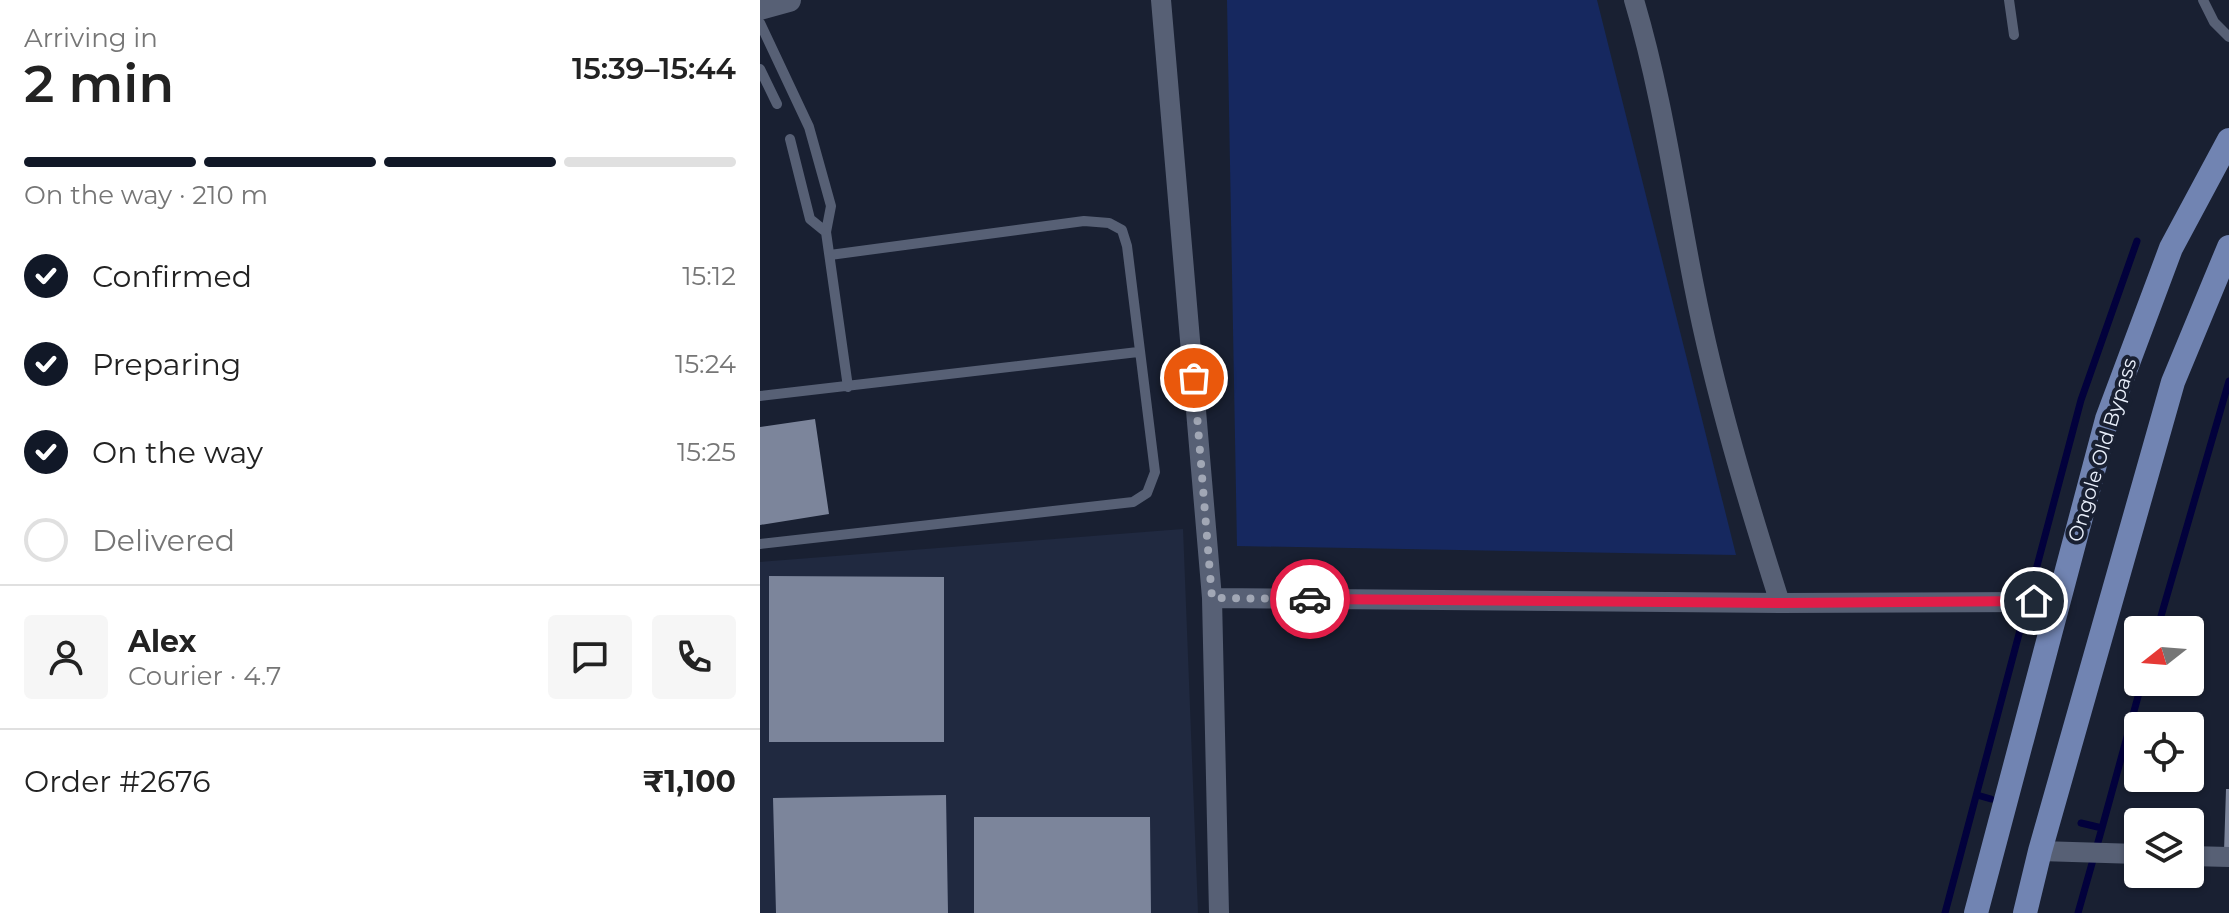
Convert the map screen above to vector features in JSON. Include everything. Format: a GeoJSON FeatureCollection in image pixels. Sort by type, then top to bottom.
{"type":"FeatureCollection","features":[{"type":"Feature","properties":{"kind":"main road"},"geometry":{"type":"LineString","coordinates":[[760,8],[789,0]]}},
{"type":"Feature","properties":{"kind":"main road","name":"Ongole Old Bypass"},"geometry":{"type":"LineString","coordinates":[[1976,913],[2107,419],[2171,248],[2229,140]]}},
{"type":"Feature","properties":{"kind":"main road"},"geometry":{"type":"LineString","coordinates":[[2025,913],[2173,382],[2229,247]]}},
{"type":"Feature","properties":{"kind":"street"},"geometry":{"type":"LineString","coordinates":[[1161,0],[1212,598],[1219,913]]}},
{"type":"Feature","properties":{"kind":"street"},"geometry":{"type":"LineString","coordinates":[[1634,0],[1652,59],[1694,289],[1734,454],[1780,603]]}},
{"type":"Feature","properties":{"kind":"street"},"geometry":{"type":"LineString","coordinates":[[1212,598],[2057,602]]}},
{"type":"Feature","properties":{"kind":"street"},"geometry":{"type":"LineString","coordinates":[[2040,851],[2124,854]]}},
{"type":"Feature","properties":{"kind":"street"},"geometry":{"type":"LineString","coordinates":[[2204,856],[2229,857]]}},
{"type":"Feature","properties":{"kind":"lane"},"geometry":{"type":"LineString","coordinates":[[2009,0],[2014,35]]}},
{"type":"Feature","properties":{"kind":"lane"},"geometry":{"type":"LineString","coordinates":[[2203,0],[2214,22],[2229,37]]}},
{"type":"Feature","properties":{"kind":"lane"},"geometry":{"type":"LineString","coordinates":[[760,23],[809,127],[831,206],[826,232],[848,387]]}},
{"type":"Feature","properties":{"kind":"lane"},"geometry":{"type":"LineString","coordinates":[[760,69],[777,104]]}},
{"type":"Feature","properties":{"kind":"lane"},"geometry":{"type":"LineString","coordinates":[[790,139],[810,219],[826,232]]}},
{"type":"Feature","properties":{"kind":"lane"},"geometry":{"type":"LineString","coordinates":[[760,544],[1133,502],[1147,493],[1155,472],[1127,246],[1122,230],[1109,223],[1084,221],[830,255]]}},
{"type":"Feature","properties":{"kind":"lane"},"geometry":{"type":"LineString","coordinates":[[760,396],[1138,352]]}},
{"type":"Feature","properties":{"kind":"shaded area"},"geometry":{"type":"Polygon","coordinates":[[[1227,0],[1597,0],[1736,555],[1237,546],[1227,0]]]}},
{"type":"Feature","properties":{"kind":"shaded area"},"geometry":{"type":"Polygon","coordinates":[[[1183,529],[1198,913],[760,913],[760,562],[1183,529]]]}},
{"type":"Feature","properties":{"kind":"building"},"geometry":{"type":"Polygon","coordinates":[[[815,419],[829,514],[760,525],[760,427],[815,419]]]}},
{"type":"Feature","properties":{"kind":"building"},"geometry":{"type":"Polygon","coordinates":[[[769,576],[944,577],[944,742],[769,742],[769,576]]]}},
{"type":"Feature","properties":{"kind":"building"},"geometry":{"type":"Polygon","coordinates":[[[2226,789],[2229,789],[2229,852],[2224,852],[2226,789]]]}},
{"type":"Feature","properties":{"kind":"building"},"geometry":{"type":"Polygon","coordinates":[[[946,795],[948,913],[776,913],[773,798],[946,795]]]}},
{"type":"Feature","properties":{"kind":"building"},"geometry":{"type":"Polygon","coordinates":[[[974,817],[1150,817],[1151,913],[974,913],[974,817]]]}},
{"type":"Feature","properties":{"kind":"waterway"},"geometry":{"type":"LineString","coordinates":[[1945,913],[2081,400],[2137,241]]}},
{"type":"Feature","properties":{"kind":"waterway"},"geometry":{"type":"LineString","coordinates":[[2161,616],[2229,381]]}},
{"type":"Feature","properties":{"kind":"waterway"},"geometry":{"type":"LineString","coordinates":[[2081,823],[2102,828],[2138,696]]}},
{"type":"Feature","properties":{"kind":"waterway"},"geometry":{"type":"LineString","coordinates":[[1977,795],[1991,799]]}},
{"type":"Feature","properties":{"kind":"waterway"},"geometry":{"type":"LineString","coordinates":[[2078,913],[2102,828]]}},
{"type":"Feature","properties":{"kind":"way so far"},"geometry":{"type":"LineString","coordinates":[[1194,378],[1212,598],[1310,599]]}},
{"type":"Feature","properties":{"kind":"route"},"geometry":{"type":"LineString","coordinates":[[1310,599],[1780,603],[2034,601]]}}]}
